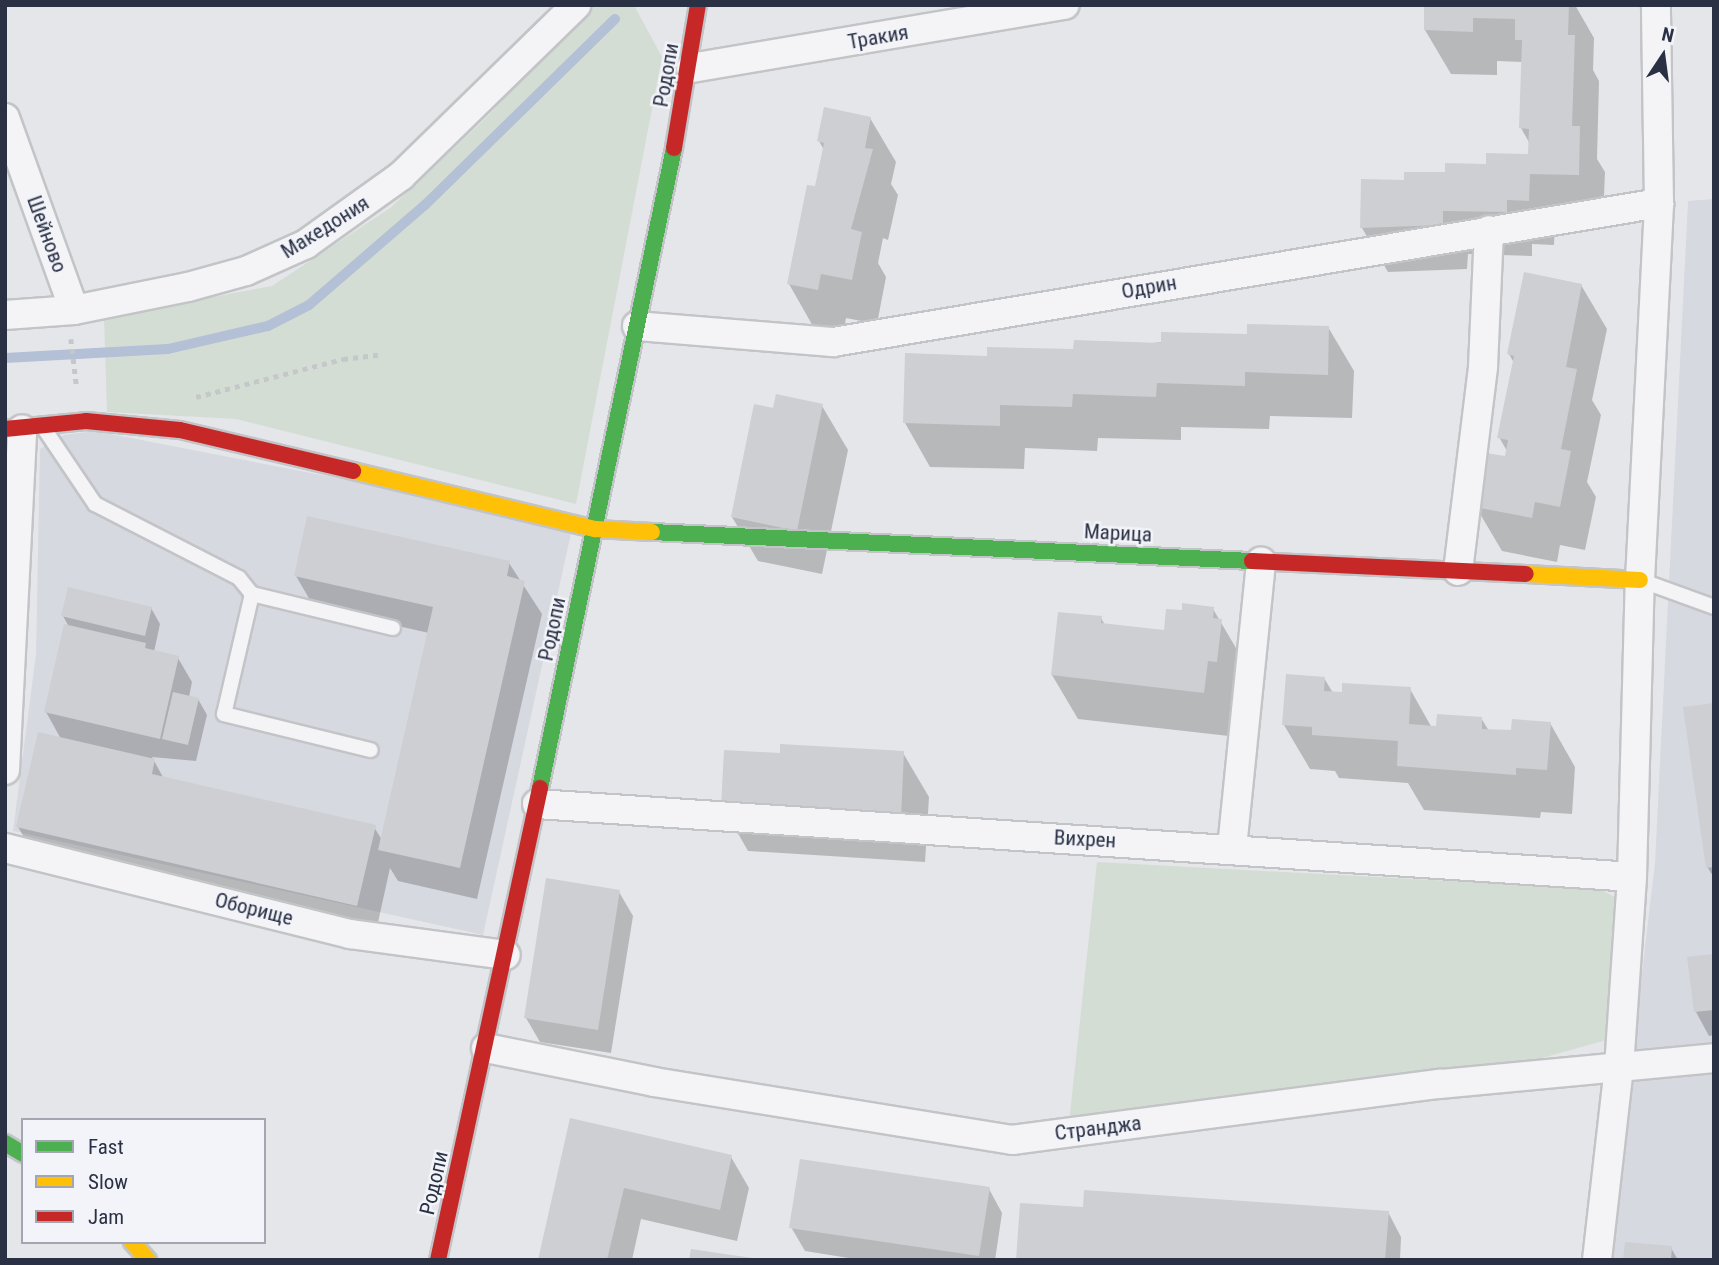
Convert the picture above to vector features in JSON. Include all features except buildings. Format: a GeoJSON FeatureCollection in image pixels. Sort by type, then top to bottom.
{"type":"FeatureCollection","features":[{"type":"Feature","properties":{"kind":"street","name":"Македония"},"geometry":{"type":"LineString","coordinates":[[5,316],[72,322],[246,271],[306,244],[401,176],[576,5]]}},
{"type":"Feature","properties":{"kind":"street","name":"Родопи"},"geometry":{"type":"LineString","coordinates":[[438,1260],[506,955],[691,68],[698,5]]}},
{"type":"Feature","properties":{"kind":"street","name":"Тракия"},"geometry":{"type":"LineString","coordinates":[[691,68],[1065,5]]}},
{"type":"Feature","properties":{"kind":"street"},"geometry":{"type":"LineString","coordinates":[[1597,1260],[1619,1068],[1632,877],[1640,580],[1659,203],[1656,5]]}},
{"type":"Feature","properties":{"kind":"street","name":"Шейново"},"geometry":{"type":"LineString","coordinates":[[5,118],[72,322]]}},
{"type":"Feature","properties":{"kind":"street","name":"Одрин"},"geometry":{"type":"LineString","coordinates":[[637,326],[833,342],[1659,203]]}},
{"type":"Feature","properties":{"kind":"street"},"geometry":{"type":"LineString","coordinates":[[1458,571],[1483,367],[1489,230]]}},
{"type":"Feature","properties":{"kind":"street","name":"Марица"},"geometry":{"type":"LineString","coordinates":[[24,428],[86,421],[157,428],[594,528],[1640,580]]}},
{"type":"Feature","properties":{"kind":"street"},"geometry":{"type":"LineString","coordinates":[[5,770],[24,428]]}},
{"type":"Feature","properties":{"kind":"street"},"geometry":{"type":"LineString","coordinates":[[1232,848],[1261,561]]}},
{"type":"Feature","properties":{"kind":"street","name":"Вихрен"},"geometry":{"type":"LineString","coordinates":[[537,804],[1232,848],[1632,877]]}},
{"type":"Feature","properties":{"kind":"street","name":"Оборище"},"geometry":{"type":"LineString","coordinates":[[5,848],[351,934],[506,955]]}},
{"type":"Feature","properties":{"kind":"street","name":"Странджа"},"geometry":{"type":"LineString","coordinates":[[486,1048],[654,1082],[1012,1139],[1440,1084],[1714,1058]]}},
{"type":"Feature","properties":{"kind":"street"},"geometry":{"type":"LineString","coordinates":[[5,1143],[21,1153]]}},
{"type":"Feature","properties":{"kind":"street"},"geometry":{"type":"LineString","coordinates":[[134,1244],[148,1260]]}},
{"type":"Feature","properties":{"kind":"lane"},"geometry":{"type":"LineString","coordinates":[[24,428],[95,504],[239,578],[252,594],[393,628]]}},
{"type":"Feature","properties":{"kind":"lane"},"geometry":{"type":"LineString","coordinates":[[1640,580],[1714,607]]}},
{"type":"Feature","properties":{"kind":"lane"},"geometry":{"type":"LineString","coordinates":[[252,594],[224,714],[371,750]]}},
{"type":"Feature","properties":{"kind":"path"},"geometry":{"type":"LineString","coordinates":[[72,322],[74,380]]}},
{"type":"Feature","properties":{"kind":"path"},"geometry":{"type":"LineString","coordinates":[[157,428],[199,396],[343,359],[378,355]]}},
{"type":"Feature","properties":{"kind":"shaded area"},"geometry":{"type":"Polygon","coordinates":[[[591,5],[634,5],[662,57],[576,504],[236,419],[107,412],[104,317],[272,286],[390,208],[485,119],[591,5]]]}},
{"type":"Feature","properties":{"kind":"shaded area"},"geometry":{"type":"Polygon","coordinates":[[[1714,199],[1714,1260],[1608,1260],[1655,863],[1688,201],[1714,199]]]}},
{"type":"Feature","properties":{"kind":"shaded area"},"geometry":{"type":"Polygon","coordinates":[[[95,431],[573,524],[483,935],[13,831],[36,654],[40,449],[64,435],[95,431]]]}},
{"type":"Feature","properties":{"kind":"shaded area"},"geometry":{"type":"Polygon","coordinates":[[[1097,862],[1600,889],[1618,899],[1610,1039],[1535,1060],[1069,1123],[1097,862]]]}},
{"type":"Feature","properties":{"kind":"waterway"},"geometry":{"type":"LineString","coordinates":[[5,358],[168,349],[268,326],[309,305],[425,205],[615,19]]}},
{"type":"Feature","properties":{"kind":"traffic: fast"},"geometry":{"type":"LineString","coordinates":[[540,788],[674,148]]}},
{"type":"Feature","properties":{"kind":"traffic: fast"},"geometry":{"type":"LineString","coordinates":[[652,532],[1252,561]]}},
{"type":"Feature","properties":{"kind":"traffic: fast"},"geometry":{"type":"LineString","coordinates":[[5,1143],[21,1153]]}},
{"type":"Feature","properties":{"kind":"traffic: slow"},"geometry":{"type":"LineString","coordinates":[[353,471],[595,529],[652,532]]}},
{"type":"Feature","properties":{"kind":"traffic: slow"},"geometry":{"type":"LineString","coordinates":[[1526,574],[1640,580]]}},
{"type":"Feature","properties":{"kind":"traffic: slow"},"geometry":{"type":"LineString","coordinates":[[134,1244],[148,1260]]}},
{"type":"Feature","properties":{"kind":"traffic: jam"},"geometry":{"type":"LineString","coordinates":[[674,148],[698,5]]}},
{"type":"Feature","properties":{"kind":"traffic: jam"},"geometry":{"type":"LineString","coordinates":[[5,429],[86,421],[180,430],[353,471]]}},
{"type":"Feature","properties":{"kind":"traffic: jam"},"geometry":{"type":"LineString","coordinates":[[1252,561],[1526,574]]}},
{"type":"Feature","properties":{"kind":"traffic: jam"},"geometry":{"type":"LineString","coordinates":[[438,1260],[540,788]]}}]}
